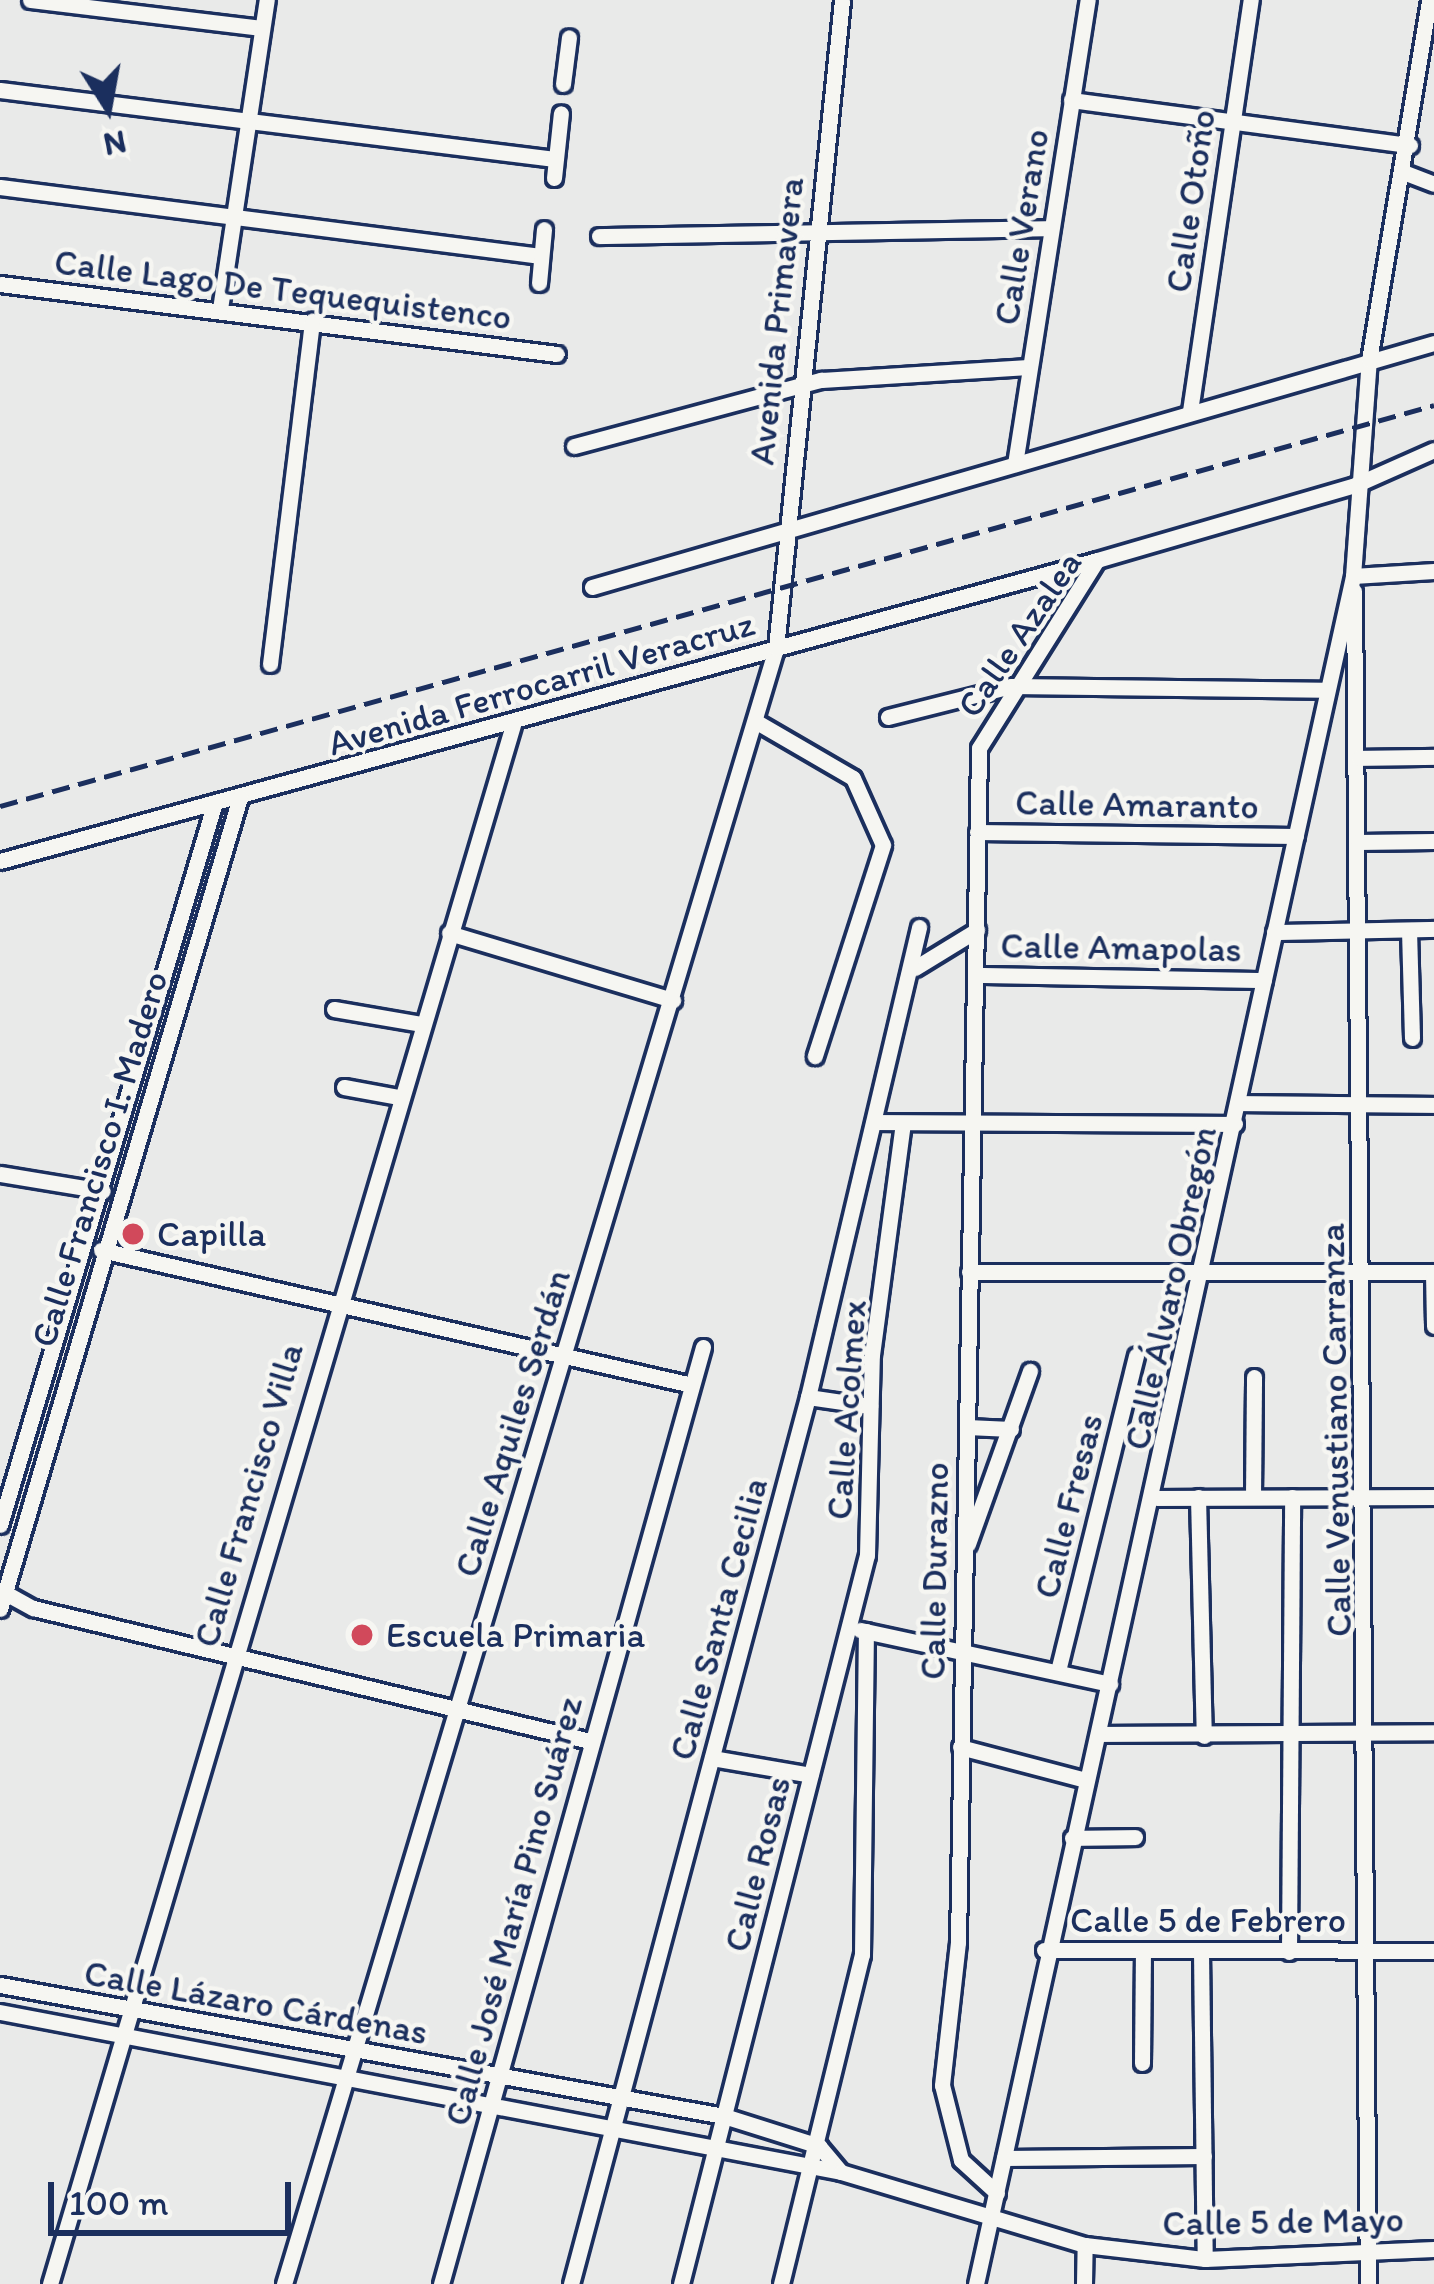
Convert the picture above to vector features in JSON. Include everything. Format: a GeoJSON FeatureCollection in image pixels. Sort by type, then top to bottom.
{"type":"FeatureCollection","features":[{"type":"Feature","properties":{"kind":"street"},"geometry":{"type":"LineString","coordinates":[[29,0],[260,28]]}},
{"type":"Feature","properties":{"kind":"street"},"geometry":{"type":"LineString","coordinates":[[220,308],[267,0]]}},
{"type":"Feature","properties":{"kind":"street","name":"Avenida Primavera"},"geometry":{"type":"LineString","coordinates":[[776,648],[815,227],[842,0]]}},
{"type":"Feature","properties":{"kind":"street","name":"Calle Verano"},"geometry":{"type":"LineString","coordinates":[[1015,464],[1088,0]]}},
{"type":"Feature","properties":{"kind":"street","name":"Calle Otoño"},"geometry":{"type":"LineString","coordinates":[[1190,411],[1251,0]]}},
{"type":"Feature","properties":{"kind":"street"},"geometry":{"type":"LineString","coordinates":[[1370,360],[1403,172],[1427,88],[1432,0]]}},
{"type":"Feature","properties":{"kind":"street"},"geometry":{"type":"LineString","coordinates":[[563,84],[569,37]]}},
{"type":"Feature","properties":{"kind":"street"},"geometry":{"type":"LineString","coordinates":[[0,90],[555,160]]}},
{"type":"Feature","properties":{"kind":"street"},"geometry":{"type":"LineString","coordinates":[[1071,100],[1410,145]]}},
{"type":"Feature","properties":{"kind":"street"},"geometry":{"type":"LineString","coordinates":[[554,178],[561,113]]}},
{"type":"Feature","properties":{"kind":"street"},"geometry":{"type":"LineString","coordinates":[[1403,172],[1434,184]]}},
{"type":"Feature","properties":{"kind":"street"},"geometry":{"type":"LineString","coordinates":[[0,187],[542,256]]}},
{"type":"Feature","properties":{"kind":"street"},"geometry":{"type":"LineString","coordinates":[[599,236],[815,227],[1051,228]]}},
{"type":"Feature","properties":{"kind":"street"},"geometry":{"type":"LineString","coordinates":[[539,283],[544,229]]}},
{"type":"Feature","properties":{"kind":"street","name":"Calle Lago De Tequequistenco"},"geometry":{"type":"LineString","coordinates":[[0,284],[220,308],[557,354]]}},
{"type":"Feature","properties":{"kind":"street"},"geometry":{"type":"LineString","coordinates":[[270,664],[312,321]]}},
{"type":"Feature","properties":{"kind":"street"},"geometry":{"type":"LineString","coordinates":[[592,587],[1434,343]]}},
{"type":"Feature","properties":{"kind":"street","name":"Calle Álvaro Obregón"},"geometry":{"type":"LineString","coordinates":[[976,2284],[1044,1950],[1156,1498],[1297,836],[1323,690],[1353,576],[1355,485],[1370,360]]}},
{"type":"Feature","properties":{"kind":"street"},"geometry":{"type":"LineString","coordinates":[[574,446],[800,386],[1029,368]]}},
{"type":"Feature","properties":{"kind":"street","name":"Calle Azalea"},"geometry":{"type":"LineString","coordinates":[[976,930],[979,748],[1011,686],[1097,560],[1355,485],[1434,450]]}},
{"type":"Feature","properties":{"kind":"street","name":"Avenida Ferrocarril Veracruz"},"geometry":{"type":"LineString","coordinates":[[0,861],[513,725],[1097,560]]}},
{"type":"Feature","properties":{"kind":"street"},"geometry":{"type":"LineString","coordinates":[[1353,576],[1434,571]]}},
{"type":"Feature","properties":{"kind":"street","name":"Calle Venustiano Carranza"},"geometry":{"type":"LineString","coordinates":[[1353,576],[1369,1497],[1368,2284]]}},
{"type":"Feature","properties":{"kind":"street","name":"Calle Aquiles Serdán"},"geometry":{"type":"LineString","coordinates":[[284,2284],[358,2052],[455,1710],[776,648]]}},
{"type":"Feature","properties":{"kind":"street"},"geometry":{"type":"LineString","coordinates":[[888,717],[1011,686],[1323,690]]}},
{"type":"Feature","properties":{"kind":"street"},"geometry":{"type":"LineString","coordinates":[[755,721],[853,778],[883,845],[815,1056]]}},
{"type":"Feature","properties":{"kind":"street","name":"Calle Francisco Villa"},"geometry":{"type":"LineString","coordinates":[[50,2284],[337,1301],[513,725]]}},
{"type":"Feature","properties":{"kind":"street"},"geometry":{"type":"LineString","coordinates":[[1359,758],[1434,757]]}},
{"type":"Feature","properties":{"kind":"street","name":"Calle Francisco I. Madero"},"geometry":{"type":"LineString","coordinates":[[2,1598],[101,1250],[240,797]]}},
{"type":"Feature","properties":{"kind":"street","name":"Calle Francisco I. Madero"},"geometry":{"type":"LineString","coordinates":[[0,1525],[4,1497],[215,802]]}},
{"type":"Feature","properties":{"kind":"street","name":"Calle Amaranto"},"geometry":{"type":"LineString","coordinates":[[977,832],[1297,836]]}},
{"type":"Feature","properties":{"kind":"street"},"geometry":{"type":"LineString","coordinates":[[1358,842],[1434,841]]}},
{"type":"Feature","properties":{"kind":"street","name":"Calle Santa Cecilia"},"geometry":{"type":"LineString","coordinates":[[571,2284],[808,1397],[915,968],[919,927]]}},
{"type":"Feature","properties":{"kind":"street"},"geometry":{"type":"LineString","coordinates":[[1274,932],[1434,929]]}},
{"type":"Feature","properties":{"kind":"street"},"geometry":{"type":"LineString","coordinates":[[915,968],[976,930]]}},
{"type":"Feature","properties":{"kind":"street","name":"Calle Durazno"},"geometry":{"type":"LineString","coordinates":[[976,930],[966,1549],[945,2121],[962,2160],[998,2193]]}},
{"type":"Feature","properties":{"kind":"street"},"geometry":{"type":"LineString","coordinates":[[1409,930],[1412,1038]]}},
{"type":"Feature","properties":{"kind":"street"},"geometry":{"type":"LineString","coordinates":[[449,933],[673,1000]]}},
{"type":"Feature","properties":{"kind":"street","name":"Calle Amapolas"},"geometry":{"type":"LineString","coordinates":[[977,975],[1264,980]]}},
{"type":"Feature","properties":{"kind":"street"},"geometry":{"type":"LineString","coordinates":[[334,1009],[422,1024]]}},
{"type":"Feature","properties":{"kind":"street"},"geometry":{"type":"LineString","coordinates":[[344,1087],[399,1097]]}},
{"type":"Feature","properties":{"kind":"street"},"geometry":{"type":"LineString","coordinates":[[1239,1103],[1434,1105]]}},
{"type":"Feature","properties":{"kind":"street"},"geometry":{"type":"LineString","coordinates":[[877,1122],[1235,1124]]}},
{"type":"Feature","properties":{"kind":"street","name":"Calle Acolmex"},"geometry":{"type":"LineString","coordinates":[[848,1628],[867,1555],[870,1406],[903,1123]]}},
{"type":"Feature","properties":{"kind":"street"},"geometry":{"type":"LineString","coordinates":[[0,1174],[118,1194]]}},
{"type":"Feature","properties":{"kind":"street"},"geometry":{"type":"LineString","coordinates":[[101,1250],[564,1352],[692,1385]]}},
{"type":"Feature","properties":{"kind":"street"},"geometry":{"type":"LineString","coordinates":[[969,1272],[1434,1272],[1434,1326]]}},
{"type":"Feature","properties":{"kind":"street","name":"Calle José María Pino Suárez"},"geometry":{"type":"LineString","coordinates":[[441,2284],[703,1347]]}},
{"type":"Feature","properties":{"kind":"street","name":"Calle Fresas"},"geometry":{"type":"LineString","coordinates":[[1058,1671],[1136,1355]]}},
{"type":"Feature","properties":{"kind":"street"},"geometry":{"type":"LineString","coordinates":[[966,1549],[1030,1372]]}},
{"type":"Feature","properties":{"kind":"street"},"geometry":{"type":"LineString","coordinates":[[1253,1497],[1254,1377]]}},
{"type":"Feature","properties":{"kind":"street"},"geometry":{"type":"LineString","coordinates":[[808,1397],[870,1406]]}},
{"type":"Feature","properties":{"kind":"street"},"geometry":{"type":"LineString","coordinates":[[968,1427],[1011,1429]]}},
{"type":"Feature","properties":{"kind":"street"},"geometry":{"type":"LineString","coordinates":[[1289,1952],[1292,1497]]}},
{"type":"Feature","properties":{"kind":"street"},"geometry":{"type":"LineString","coordinates":[[1156,1498],[1434,1497]]}},
{"type":"Feature","properties":{"kind":"street"},"geometry":{"type":"LineString","coordinates":[[1198,1498],[1204,1736]]}},
{"type":"Feature","properties":{"kind":"street"},"geometry":{"type":"LineString","coordinates":[[2,1598],[590,1742]]}},
{"type":"Feature","properties":{"kind":"street"},"geometry":{"type":"LineString","coordinates":[[848,1628],[1110,1684]]}},
{"type":"Feature","properties":{"kind":"street","name":"Calle Rosas"},"geometry":{"type":"LineString","coordinates":[[724,2116],[848,1628]]}},
{"type":"Feature","properties":{"kind":"street"},"geometry":{"type":"LineString","coordinates":[[781,2284],[819,2146],[866,1925],[866,1631]]}},
{"type":"Feature","properties":{"kind":"street"},"geometry":{"type":"LineString","coordinates":[[1098,1734],[1434,1732]]}},
{"type":"Feature","properties":{"kind":"street"},"geometry":{"type":"LineString","coordinates":[[960,1747],[1087,1780]]}},
{"type":"Feature","properties":{"kind":"street"},"geometry":{"type":"LineString","coordinates":[[712,1758],[811,1775]]}},
{"type":"Feature","properties":{"kind":"street"},"geometry":{"type":"LineString","coordinates":[[1072,1838],[1135,1838]]}},
{"type":"Feature","properties":{"kind":"street","name":"Calle 5 de Febrero"},"geometry":{"type":"LineString","coordinates":[[1044,1950],[1434,1952]]}},
{"type":"Feature","properties":{"kind":"street"},"geometry":{"type":"LineString","coordinates":[[1142,1951],[1142,2062]]}},
{"type":"Feature","properties":{"kind":"street"},"geometry":{"type":"LineString","coordinates":[[1202,1951],[1204,2259]]}},
{"type":"Feature","properties":{"kind":"street","name":"Calle Lázaro Cárdenas"},"geometry":{"type":"LineString","coordinates":[[0,1985],[500,2078],[620,2094],[724,2116],[819,2146]]}},
{"type":"Feature","properties":{"kind":"street","name":"Calle Lázaro Cárdenas"},"geometry":{"type":"LineString","coordinates":[[0,2012],[491,2104],[810,2173],[842,2172],[992,2222]]}},
{"type":"Feature","properties":{"kind":"street"},"geometry":{"type":"LineString","coordinates":[[681,2284],[724,2116]]}},
{"type":"Feature","properties":{"kind":"street"},"geometry":{"type":"LineString","coordinates":[[819,2146],[842,2172]]}},
{"type":"Feature","properties":{"kind":"street"},"geometry":{"type":"LineString","coordinates":[[1004,2158],[1204,2156]]}},
{"type":"Feature","properties":{"kind":"street","name":"Calle 5 de Mayo"},"geometry":{"type":"LineString","coordinates":[[992,2222],[1084,2246],[1204,2259],[1434,2248]]}},
{"type":"Feature","properties":{"kind":"street"},"geometry":{"type":"LineString","coordinates":[[1084,2246],[1084,2284]]}},
{"type":"Feature","properties":{"kind":"railway"},"geometry":{"type":"LineString","coordinates":[[0,806],[1434,405]]}},
{"type":"Feature","properties":{"kind":"place","name":"Capilla"},"geometry":{"type":"Point","coordinates":[133,1234]}},
{"type":"Feature","properties":{"kind":"place","name":"Escuela Primaria"},"geometry":{"type":"Point","coordinates":[362,1635]}}]}
